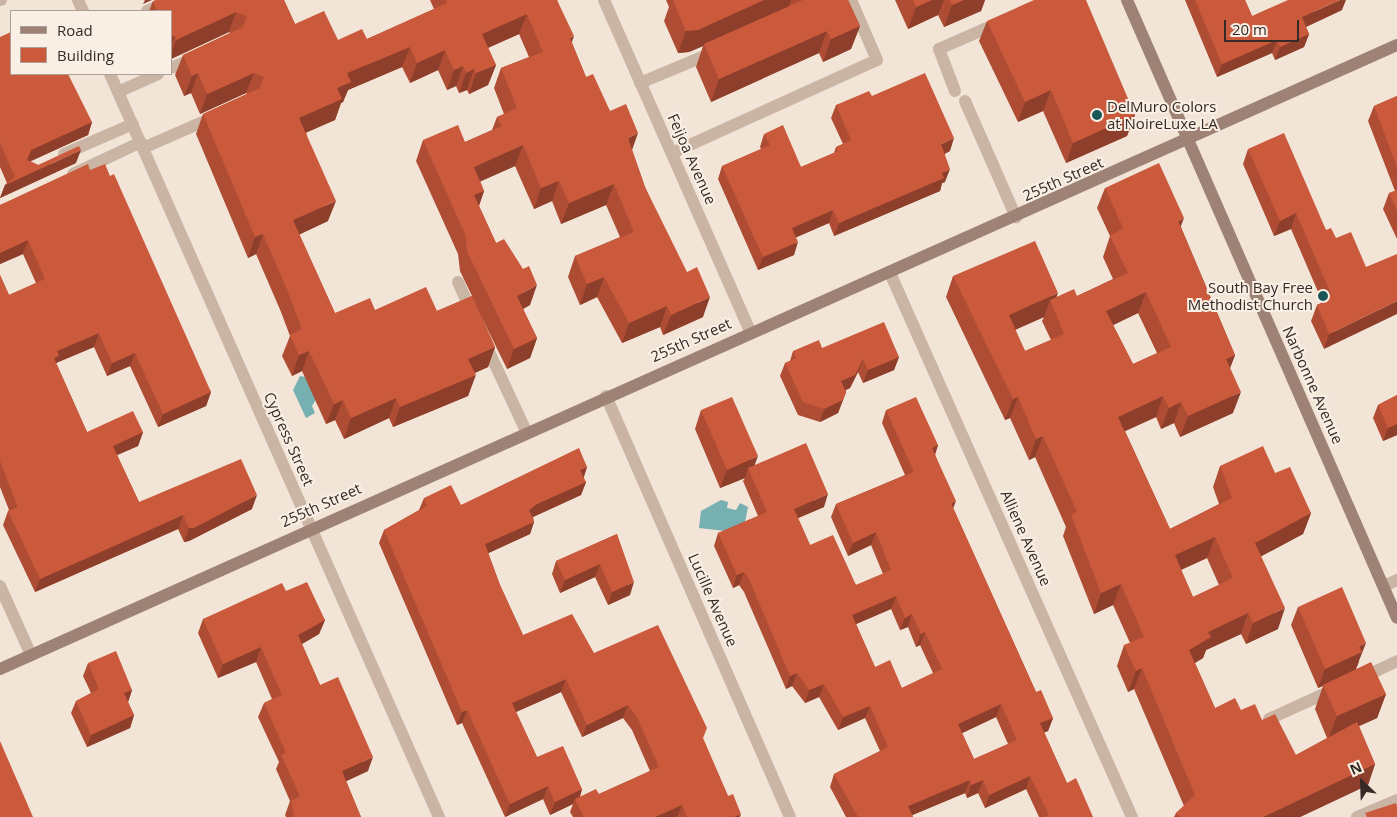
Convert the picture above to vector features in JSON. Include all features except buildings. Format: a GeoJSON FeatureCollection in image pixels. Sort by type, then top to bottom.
{"type":"FeatureCollection","features":[{"type":"Feature","properties":{"kind":"street"},"geometry":{"type":"LineString","coordinates":[[148,10],[172,0]]}},
{"type":"Feature","properties":{"kind":"street","name":"Feijoa Avenue"},"geometry":{"type":"LineString","coordinates":[[604,0],[750,331]]}},
{"type":"Feature","properties":{"kind":"street"},"geometry":{"type":"LineString","coordinates":[[672,153],[876,60],[851,0]]}},
{"type":"Feature","properties":{"kind":"street","name":"Narbonne Avenue"},"geometry":{"type":"LineString","coordinates":[[1127,0],[1397,618]]}},
{"type":"Feature","properties":{"kind":"street"},"geometry":{"type":"LineString","coordinates":[[955,91],[939,49],[1009,19]]}},
{"type":"Feature","properties":{"kind":"street","name":"255th Street"},"geometry":{"type":"LineString","coordinates":[[0,669],[750,331],[890,273],[1189,141],[1397,45]]}},
{"type":"Feature","properties":{"kind":"street"},"geometry":{"type":"LineString","coordinates":[[640,83],[727,46]]}},
{"type":"Feature","properties":{"kind":"street"},"geometry":{"type":"LineString","coordinates":[[172,68],[206,52]]}},
{"type":"Feature","properties":{"kind":"street","name":"Cypress Street"},"geometry":{"type":"LineString","coordinates":[[110,75],[439,817]]}},
{"type":"Feature","properties":{"kind":"street"},"geometry":{"type":"LineString","coordinates":[[118,92],[156,75]]}},
{"type":"Feature","properties":{"kind":"street"},"geometry":{"type":"LineString","coordinates":[[965,100],[1016,217]]}},
{"type":"Feature","properties":{"kind":"street"},"geometry":{"type":"LineString","coordinates":[[62,178],[232,109]]}},
{"type":"Feature","properties":{"kind":"street"},"geometry":{"type":"LineString","coordinates":[[53,160],[133,124]]}},
{"type":"Feature","properties":{"kind":"street","name":"Alliene Avenue"},"geometry":{"type":"LineString","coordinates":[[890,273],[1132,817]]}},
{"type":"Feature","properties":{"kind":"street"},"geometry":{"type":"LineString","coordinates":[[458,282],[526,431]]}},
{"type":"Feature","properties":{"kind":"street","name":"Lucille Avenue"},"geometry":{"type":"LineString","coordinates":[[606,396],[790,817]]}},
{"type":"Feature","properties":{"kind":"street"},"geometry":{"type":"LineString","coordinates":[[1384,586],[1397,580]]}},
{"type":"Feature","properties":{"kind":"street"},"geometry":{"type":"LineString","coordinates":[[0,586],[31,655]]}},
{"type":"Feature","properties":{"kind":"street"},"geometry":{"type":"LineString","coordinates":[[1270,719],[1397,661]]}},
{"type":"Feature","properties":{"kind":"street"},"geometry":{"type":"LineString","coordinates":[[1357,817],[1397,800]]}},
{"type":"Feature","properties":{"kind":"water"},"geometry":{"type":"Polygon","coordinates":[[[300,376],[306,377],[317,398],[312,406],[315,413],[306,418],[293,390],[300,376]]]}},
{"type":"Feature","properties":{"kind":"water"},"geometry":{"type":"Polygon","coordinates":[[[721,500],[728,502],[727,508],[736,510],[740,503],[748,507],[743,533],[699,528],[701,511],[721,500]]]}},
{"type":"Feature","properties":{"kind":"place","name":"DelMuro Colors at NoireLuxe LA"},"geometry":{"type":"Point","coordinates":[1097,115]}},
{"type":"Feature","properties":{"kind":"place","name":"South Bay Free Methodist Church"},"geometry":{"type":"Point","coordinates":[1323,296]}}]}
